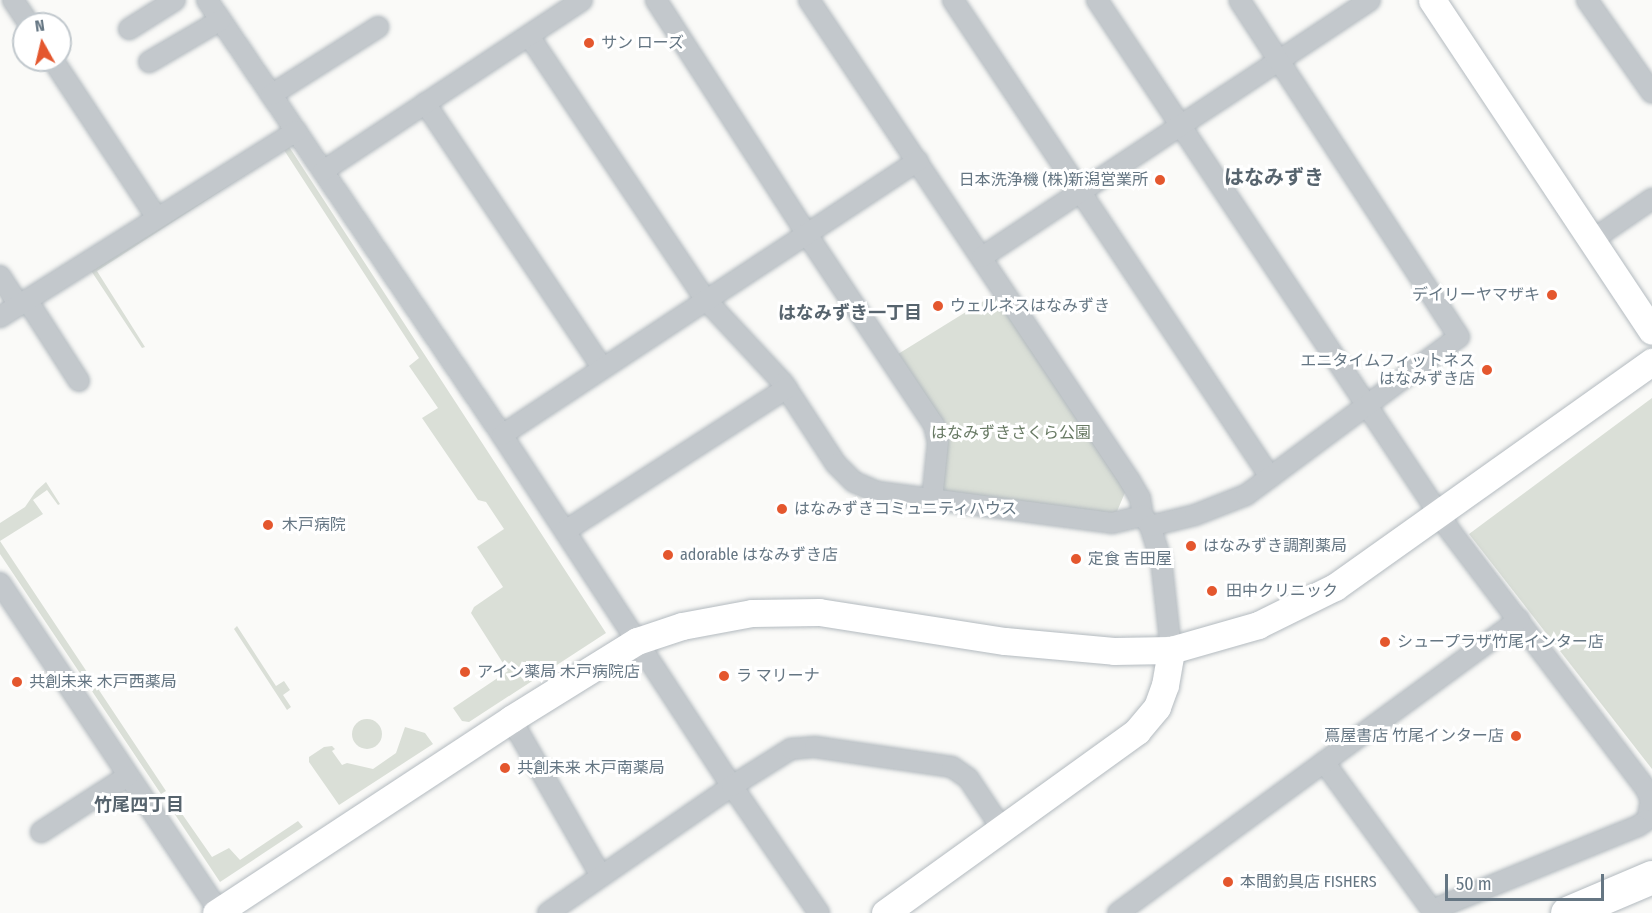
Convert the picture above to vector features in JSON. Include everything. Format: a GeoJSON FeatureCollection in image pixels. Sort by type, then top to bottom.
{"type":"FeatureCollection","features":[{"type":"Feature","properties":{"kind":"highway"},"geometry":{"type":"LineString","coordinates":[[1567,913],[1652,877]]}},
{"type":"Feature","properties":{"kind":"street"},"geometry":{"type":"LineString","coordinates":[[129,30],[175,0]]}},
{"type":"Feature","properties":{"kind":"street"},"geometry":{"type":"LineString","coordinates":[[207,0],[502,435],[732,786],[819,913]]}},
{"type":"Feature","properties":{"kind":"street"},"geometry":{"type":"LineString","coordinates":[[323,171],[582,0]]}},
{"type":"Feature","properties":{"kind":"street"},"geometry":{"type":"LineString","coordinates":[[656,0],[806,233],[934,425],[938,442],[932,500]]}},
{"type":"Feature","properties":{"kind":"street"},"geometry":{"type":"LineString","coordinates":[[809,0],[982,257],[1140,498],[1161,559],[1171,650],[1165,685],[1156,707],[1137,731],[885,913]]}},
{"type":"Feature","properties":{"kind":"street"},"geometry":{"type":"LineString","coordinates":[[954,0],[1270,477]]}},
{"type":"Feature","properties":{"kind":"street"},"geometry":{"type":"LineString","coordinates":[[1097,0],[1438,513],[1646,789],[1652,809],[1647,820],[1638,826],[1433,912],[1324,762]]}},
{"type":"Feature","properties":{"kind":"street"},"geometry":{"type":"LineString","coordinates":[[529,36],[706,300],[787,388],[836,464],[854,482],[878,492],[1112,523],[1195,515],[1246,495],[1459,337],[1239,0]]}},
{"type":"Feature","properties":{"kind":"street"},"geometry":{"type":"LineString","coordinates":[[982,257],[1370,0]]}},
{"type":"Feature","properties":{"kind":"street"},"geometry":{"type":"LineString","coordinates":[[1432,0],[1652,331]]}},
{"type":"Feature","properties":{"kind":"street"},"geometry":{"type":"LineString","coordinates":[[1587,0],[1652,93]]}},
{"type":"Feature","properties":{"kind":"street"},"geometry":{"type":"LineString","coordinates":[[149,62],[221,20]]}},
{"type":"Feature","properties":{"kind":"street"},"geometry":{"type":"LineString","coordinates":[[271,95],[378,27]]}},
{"type":"Feature","properties":{"kind":"street"},"geometry":{"type":"LineString","coordinates":[[61,72],[157,218]]}},
{"type":"Feature","properties":{"kind":"street"},"geometry":{"type":"LineString","coordinates":[[425,103],[602,367]]}},
{"type":"Feature","properties":{"kind":"street"},"geometry":{"type":"LineString","coordinates":[[0,317],[296,131]]}},
{"type":"Feature","properties":{"kind":"street"},"geometry":{"type":"LineString","coordinates":[[502,435],[918,161]]}},
{"type":"Feature","properties":{"kind":"street"},"geometry":{"type":"LineString","coordinates":[[1592,240],[1652,199]]}},
{"type":"Feature","properties":{"kind":"street"},"geometry":{"type":"LineString","coordinates":[[0,276],[23,303],[79,381]]}},
{"type":"Feature","properties":{"kind":"street"},"geometry":{"type":"LineString","coordinates":[[0,583],[218,912],[511,719],[637,641],[721,617],[785,611],[868,618],[1064,648],[1171,650],[1222,638],[1296,608],[1335,587],[1652,362]]}},
{"type":"Feature","properties":{"kind":"street"},"geometry":{"type":"LineString","coordinates":[[565,531],[787,388]]}},
{"type":"Feature","properties":{"kind":"street"},"geometry":{"type":"LineString","coordinates":[[1118,913],[1519,620]]}},
{"type":"Feature","properties":{"kind":"street"},"geometry":{"type":"LineString","coordinates":[[511,719],[601,876]]}},
{"type":"Feature","properties":{"kind":"street"},"geometry":{"type":"LineString","coordinates":[[548,913],[732,786],[791,749],[815,747],[952,767],[968,778],[1002,828]]}},
{"type":"Feature","properties":{"kind":"street"},"geometry":{"type":"LineString","coordinates":[[41,832],[129,776]]}},
{"type":"Feature","properties":{"kind":"green space"},"geometry":{"type":"Polygon","coordinates":[[[286,142],[606,633],[469,722],[462,721],[453,708],[508,671],[471,613],[474,607],[503,587],[477,547],[504,529],[486,502],[478,500],[422,418],[438,408],[409,366],[419,358],[284,150],[97,271],[145,347],[142,348],[88,266],[286,142]]]}},
{"type":"Feature","properties":{"kind":"green space","name":"はなみずきさくら公園"},"geometry":{"type":"Polygon","coordinates":[[[1003,289],[1130,481],[1112,523],[932,500],[938,442],[890,359],[1003,289]]]}},
{"type":"Feature","properties":{"kind":"green space"},"geometry":{"type":"Polygon","coordinates":[[[1652,398],[1652,769],[1469,534],[1652,398]]]}},
{"type":"Feature","properties":{"kind":"green space"},"geometry":{"type":"Polygon","coordinates":[[[46,482],[60,504],[58,505],[47,490],[33,500],[43,514],[0,541],[0,523],[25,507],[36,491],[46,482]]]}},
{"type":"Feature","properties":{"kind":"green space"},"geometry":{"type":"Polygon","coordinates":[[[0,541],[166,791],[161,794],[0,554],[0,541]]]}},
{"type":"Feature","properties":{"kind":"green space"},"geometry":{"type":"Polygon","coordinates":[[[237,626],[276,686],[284,681],[290,690],[283,695],[291,707],[287,710],[234,629],[237,626]]]}},
{"type":"Feature","properties":{"kind":"green space"},"geometry":{"type":"Polygon","coordinates":[[[367,719],[377,724],[382,734],[377,744],[367,749],[357,744],[352,734],[357,724],[367,719]]]}},
{"type":"Feature","properties":{"kind":"green space"},"geometry":{"type":"Polygon","coordinates":[[[405,727],[425,733],[433,744],[339,805],[309,762],[309,757],[324,747],[332,746],[335,749],[332,751],[342,765],[347,763],[373,769],[396,753],[405,727]]]}},
{"type":"Feature","properties":{"kind":"green space"},"geometry":{"type":"Polygon","coordinates":[[[171,798],[212,857],[229,848],[240,860],[298,821],[303,827],[220,882],[166,801],[171,798]]]}},
{"type":"Feature","properties":{"kind":"place","name":"サン ローズ"},"geometry":{"type":"Point","coordinates":[589,43]}},
{"type":"Feature","properties":{"kind":"place","name":"日本洗浄機 (株)新潟営業所"},"geometry":{"type":"Point","coordinates":[1160,180]}},
{"type":"Feature","properties":{"kind":"place","name":"デイリーヤマザキ"},"geometry":{"type":"Point","coordinates":[1552,295]}},
{"type":"Feature","properties":{"kind":"place","name":"ウェルネスはなみずき"},"geometry":{"type":"Point","coordinates":[938,306]}},
{"type":"Feature","properties":{"kind":"place","name":"エニタイムフィットネス はなみずき店"},"geometry":{"type":"Point","coordinates":[1487,370]}},
{"type":"Feature","properties":{"kind":"place","name":"はなみずきコミュニティハウス"},"geometry":{"type":"Point","coordinates":[782,509]}},
{"type":"Feature","properties":{"kind":"place","name":"木戸病院"},"geometry":{"type":"Point","coordinates":[268,525]}},
{"type":"Feature","properties":{"kind":"place","name":"はなみずき調剤薬局"},"geometry":{"type":"Point","coordinates":[1191,546]}},
{"type":"Feature","properties":{"kind":"place","name":"adorable はなみずき店"},"geometry":{"type":"Point","coordinates":[668,555]}},
{"type":"Feature","properties":{"kind":"place","name":"定食 吉田屋"},"geometry":{"type":"Point","coordinates":[1076,559]}},
{"type":"Feature","properties":{"kind":"place","name":"田中クリニック"},"geometry":{"type":"Point","coordinates":[1212,591]}},
{"type":"Feature","properties":{"kind":"place","name":"シュープラザ竹尾インター店"},"geometry":{"type":"Point","coordinates":[1385,642]}},
{"type":"Feature","properties":{"kind":"place","name":"アイン薬局 木戸病院店"},"geometry":{"type":"Point","coordinates":[465,672]}},
{"type":"Feature","properties":{"kind":"place","name":"ラ マリーナ"},"geometry":{"type":"Point","coordinates":[724,676]}},
{"type":"Feature","properties":{"kind":"place","name":"共創未来 木戸西薬局"},"geometry":{"type":"Point","coordinates":[17,682]}},
{"type":"Feature","properties":{"kind":"place","name":"蔦屋書店 竹尾インター店"},"geometry":{"type":"Point","coordinates":[1516,736]}},
{"type":"Feature","properties":{"kind":"place","name":"共創未来 木戸南薬局"},"geometry":{"type":"Point","coordinates":[505,768]}},
{"type":"Feature","properties":{"kind":"place","name":"本間釣具店 FISHERS"},"geometry":{"type":"Point","coordinates":[1228,882]}},
{"type":"Feature","properties":{"kind":"district","name":"はなみずき"},"geometry":{"type":"Point","coordinates":[1274,177]}},
{"type":"Feature","properties":{"kind":"district","name":"はなみずき一丁目"},"geometry":{"type":"Point","coordinates":[850,313]}},
{"type":"Feature","properties":{"kind":"district","name":"竹尾四丁目"},"geometry":{"type":"Point","coordinates":[139,805]}}]}
